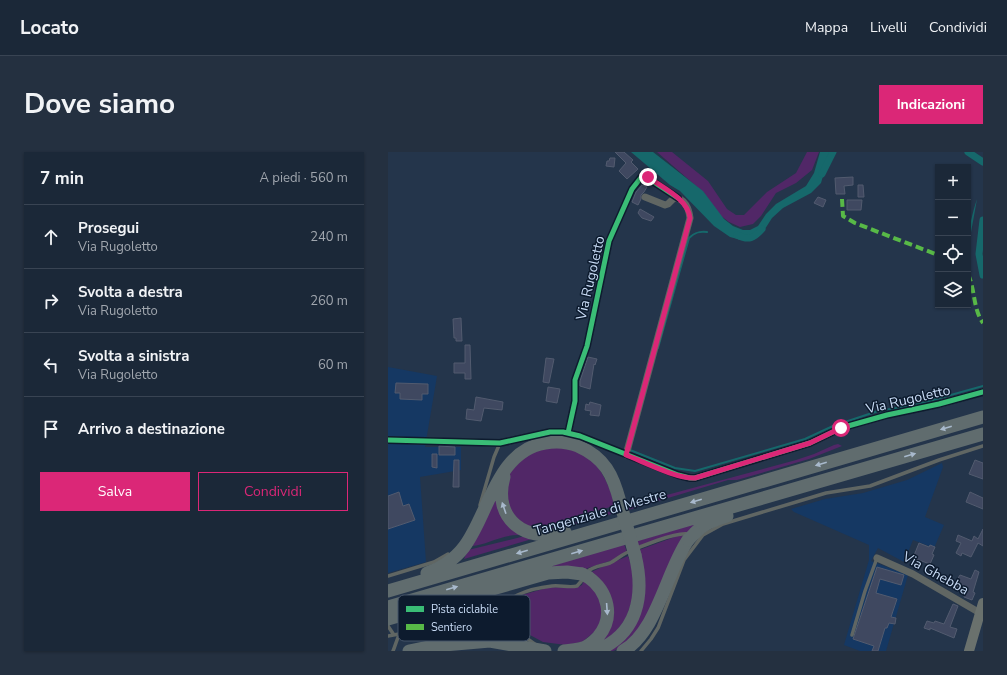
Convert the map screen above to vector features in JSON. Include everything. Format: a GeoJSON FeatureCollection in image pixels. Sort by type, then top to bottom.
{"type":"FeatureCollection","features":[{"type":"Feature","properties":{"kind":"highway","name":"Tangenziale di Mestre"},"geometry":{"type":"LineString","coordinates":[[388,591],[983,417]]}},
{"type":"Feature","properties":{"kind":"highway"},"geometry":{"type":"LineString","coordinates":[[429,595],[983,434]]}},
{"type":"Feature","properties":{"kind":"highway"},"geometry":{"type":"LineString","coordinates":[[388,584],[434,571],[453,559],[472,536],[495,485],[513,460],[525,450],[538,444],[557,442],[575,445],[594,455],[602,463],[615,483],[639,572],[640,594],[638,605],[632,619],[625,631],[615,640],[595,651]]}},
{"type":"Feature","properties":{"kind":"highway"},"geometry":{"type":"LineString","coordinates":[[506,470],[501,485],[503,507],[507,517],[522,530],[534,534],[551,535],[560,534],[601,522],[613,525]]}},
{"type":"Feature","properties":{"kind":"highway"},"geometry":{"type":"LineString","coordinates":[[623,651],[638,640],[647,628],[681,550],[693,538],[699,529],[718,519],[773,502],[793,489]]}},
{"type":"Feature","properties":{"kind":"highway"},"geometry":{"type":"LineString","coordinates":[[471,595],[548,573],[567,572],[585,576],[597,585],[604,594],[608,612],[606,623],[604,629],[594,641],[583,648],[564,651]]}},
{"type":"Feature","properties":{"kind":"highway"},"geometry":{"type":"LineString","coordinates":[[388,607],[398,604]]}},
{"type":"Feature","properties":{"kind":"highway"},"geometry":{"type":"LineString","coordinates":[[388,619],[398,616]]}},
{"type":"Feature","properties":{"kind":"highway"},"geometry":{"type":"LineString","coordinates":[[409,651],[433,646],[490,641],[545,651]]}},
{"type":"Feature","properties":{"kind":"street","name":"Via Rugoletto"},"geometry":{"type":"LineString","coordinates":[[568,433],[575,401],[575,380],[587,346],[609,241],[632,189],[643,175],[678,198],[687,207],[690,220],[626,455]]}},
{"type":"Feature","properties":{"kind":"street"},"geometry":{"type":"LineString","coordinates":[[645,197],[665,205],[674,198],[678,198]]}},
{"type":"Feature","properties":{"kind":"street","name":"Via Rugoletto"},"geometry":{"type":"LineString","coordinates":[[388,440],[500,443],[550,432],[568,433],[580,436],[678,475],[695,478],[810,443],[841,428],[887,415],[939,404],[983,392]]}},
{"type":"Feature","properties":{"kind":"street","name":"Via Ghebba"},"geometry":{"type":"LineString","coordinates":[[877,558],[982,608],[969,651]]}},
{"type":"Feature","properties":{"kind":"lane"},"geometry":{"type":"LineString","coordinates":[[479,506],[494,457],[500,443]]}},
{"type":"Feature","properties":{"kind":"lane"},"geometry":{"type":"LineString","coordinates":[[641,651],[658,628],[693,538],[723,524],[826,493],[870,486],[934,462],[983,446]]}},
{"type":"Feature","properties":{"kind":"lane"},"geometry":{"type":"LineString","coordinates":[[457,547],[466,537],[477,514]]}},
{"type":"Feature","properties":{"kind":"lane"},"geometry":{"type":"LineString","coordinates":[[517,595],[552,586],[577,586],[589,570],[610,563],[626,553],[682,534],[688,534],[693,538]]}},
{"type":"Feature","properties":{"kind":"lane"},"geometry":{"type":"LineString","coordinates":[[388,576],[434,562],[452,551]]}},
{"type":"Feature","properties":{"kind":"lane"},"geometry":{"type":"LineString","coordinates":[[852,635],[865,591],[877,558]]}},
{"type":"Feature","properties":{"kind":"lane"},"geometry":{"type":"LineString","coordinates":[[388,626],[394,635]]}},
{"type":"Feature","properties":{"kind":"lane"},"geometry":{"type":"LineString","coordinates":[[388,636],[398,634]]}},
{"type":"Feature","properties":{"kind":"lane"},"geometry":{"type":"LineString","coordinates":[[393,651],[398,637]]}},
{"type":"Feature","properties":{"kind":"lane"},"geometry":{"type":"LineString","coordinates":[[530,641],[545,651]]}},
{"type":"Feature","properties":{"kind":"shaded area"},"geometry":{"type":"Polygon","coordinates":[[[631,152],[653,152],[703,191],[724,219],[733,226],[743,230],[750,230],[758,226],[766,214],[776,204],[806,186],[814,173],[820,152],[832,152],[828,159],[821,183],[811,193],[783,208],[772,218],[765,229],[754,238],[741,240],[730,237],[714,226],[680,191],[670,185],[631,152]]]}},
{"type":"Feature","properties":{"kind":"shaded area"},"geometry":{"type":"Polygon","coordinates":[[[657,152],[672,152],[708,181],[727,209],[736,215],[744,215],[767,192],[796,173],[807,152],[819,152],[812,170],[796,183],[776,193],[761,216],[753,224],[740,227],[729,222],[713,209],[704,193],[657,152]]]}},
{"type":"Feature","properties":{"kind":"shaded area"},"geometry":{"type":"Polygon","coordinates":[[[977,199],[971,232],[971,221],[977,199]]]}},
{"type":"Feature","properties":{"kind":"shaded area"},"geometry":{"type":"Polygon","coordinates":[[[388,367],[437,376],[425,447],[461,447],[461,470],[420,477],[426,562],[388,573],[388,367]]]}},
{"type":"Feature","properties":{"kind":"shaded area"},"geometry":{"type":"Polygon","coordinates":[[[838,444],[842,446],[809,459],[737,480],[728,480],[628,510],[626,506],[796,460],[838,444]]]}},
{"type":"Feature","properties":{"kind":"shaded area"},"geometry":{"type":"Polygon","coordinates":[[[548,447],[570,448],[581,453],[596,464],[610,489],[613,506],[565,522],[553,529],[534,529],[514,518],[504,496],[510,472],[527,455],[548,447]]]}},
{"type":"Feature","properties":{"kind":"shaded area"},"geometry":{"type":"Polygon","coordinates":[[[942,463],[943,467],[925,517],[944,525],[934,548],[913,540],[904,562],[878,548],[871,561],[908,575],[886,651],[860,651],[844,645],[869,560],[869,545],[794,512],[791,509],[825,499],[863,493],[907,480],[942,463]]]}},
{"type":"Feature","properties":{"kind":"shaded area"},"geometry":{"type":"Polygon","coordinates":[[[494,497],[532,539],[464,559],[468,550],[525,536],[512,535],[472,546],[494,497]]]}},
{"type":"Feature","properties":{"kind":"shaded area"},"geometry":{"type":"Polygon","coordinates":[[[614,510],[615,513],[559,529],[561,526],[614,510]]]}},
{"type":"Feature","properties":{"kind":"shaded area"},"geometry":{"type":"Polygon","coordinates":[[[698,523],[691,532],[671,535],[638,546],[637,541],[698,523]]]}},
{"type":"Feature","properties":{"kind":"shaded area"},"geometry":{"type":"Polygon","coordinates":[[[680,535],[686,535],[645,622],[622,647],[613,651],[608,651],[629,634],[639,550],[680,535]]]}},
{"type":"Feature","properties":{"kind":"shaded area"},"geometry":{"type":"Polygon","coordinates":[[[624,544],[627,552],[613,560],[588,568],[584,571],[544,568],[624,544]]]}},
{"type":"Feature","properties":{"kind":"shaded area"},"geometry":{"type":"Polygon","coordinates":[[[628,556],[632,567],[634,595],[626,618],[616,632],[602,642],[609,621],[589,573],[628,556]]]}},
{"type":"Feature","properties":{"kind":"shaded area"},"geometry":{"type":"Polygon","coordinates":[[[585,577],[597,589],[603,613],[598,629],[582,642],[566,645],[543,642],[530,635],[530,595],[522,595],[550,587],[576,588],[582,585],[585,577]]]}},
{"type":"Feature","properties":{"kind":"building"},"geometry":{"type":"Polygon","coordinates":[[[615,152],[624,152],[633,160],[631,162],[638,169],[627,179],[619,171],[626,163],[615,152]]]}},
{"type":"Feature","properties":{"kind":"building"},"geometry":{"type":"Polygon","coordinates":[[[610,158],[615,158],[614,167],[606,166],[607,161],[609,161],[610,158]]]}},
{"type":"Feature","properties":{"kind":"building"},"geometry":{"type":"Polygon","coordinates":[[[853,177],[853,185],[844,186],[845,194],[836,194],[835,178],[853,177]]]}},
{"type":"Feature","properties":{"kind":"building"},"geometry":{"type":"Polygon","coordinates":[[[642,185],[647,187],[641,195],[638,205],[632,202],[636,192],[642,185]]]}},
{"type":"Feature","properties":{"kind":"building"},"geometry":{"type":"Polygon","coordinates":[[[858,185],[863,185],[864,197],[858,197],[858,185]]]}},
{"type":"Feature","properties":{"kind":"building"},"geometry":{"type":"Polygon","coordinates":[[[818,197],[826,200],[823,207],[814,203],[818,197]]]}},
{"type":"Feature","properties":{"kind":"building"},"geometry":{"type":"Polygon","coordinates":[[[847,200],[862,200],[861,210],[847,210],[847,200]]]}},
{"type":"Feature","properties":{"kind":"building"},"geometry":{"type":"Polygon","coordinates":[[[640,209],[654,217],[651,221],[642,218],[638,213],[640,209]]]}},
{"type":"Feature","properties":{"kind":"building"},"geometry":{"type":"Polygon","coordinates":[[[461,318],[462,341],[456,341],[456,338],[454,338],[453,319],[461,318]]]}},
{"type":"Feature","properties":{"kind":"building"},"geometry":{"type":"Polygon","coordinates":[[[465,345],[470,345],[471,379],[465,379],[465,373],[454,373],[454,363],[465,363],[465,345]]]}},
{"type":"Feature","properties":{"kind":"building"},"geometry":{"type":"Polygon","coordinates":[[[588,357],[597,359],[595,365],[594,364],[590,389],[580,386],[580,381],[588,357]]]}},
{"type":"Feature","properties":{"kind":"building"},"geometry":{"type":"Polygon","coordinates":[[[546,358],[554,359],[549,383],[543,382],[546,358]]]}},
{"type":"Feature","properties":{"kind":"building"},"geometry":{"type":"Polygon","coordinates":[[[396,383],[428,384],[428,394],[422,394],[422,400],[400,399],[400,393],[395,393],[396,383]]]}},
{"type":"Feature","properties":{"kind":"building"},"geometry":{"type":"Polygon","coordinates":[[[548,387],[560,389],[557,403],[546,401],[548,387]]]}},
{"type":"Feature","properties":{"kind":"building"},"geometry":{"type":"Polygon","coordinates":[[[476,397],[503,402],[502,410],[484,408],[481,421],[466,419],[467,409],[474,410],[476,397]]]}},
{"type":"Feature","properties":{"kind":"building"},"geometry":{"type":"Polygon","coordinates":[[[590,402],[601,405],[599,416],[590,415],[591,411],[585,410],[586,404],[589,405],[590,402]]]}},
{"type":"Feature","properties":{"kind":"building"},"geometry":{"type":"Polygon","coordinates":[[[439,446],[455,447],[455,455],[439,455],[439,446]]]}},
{"type":"Feature","properties":{"kind":"building"},"geometry":{"type":"Polygon","coordinates":[[[432,454],[437,454],[437,468],[432,467],[432,454]]]}},
{"type":"Feature","properties":{"kind":"building"},"geometry":{"type":"Polygon","coordinates":[[[454,460],[459,460],[459,487],[453,487],[454,460]]]}},
{"type":"Feature","properties":{"kind":"building"},"geometry":{"type":"Polygon","coordinates":[[[975,460],[983,463],[983,479],[969,474],[975,460]]]}},
{"type":"Feature","properties":{"kind":"building"},"geometry":{"type":"Polygon","coordinates":[[[399,492],[403,506],[409,504],[415,520],[388,529],[388,496],[399,492]]]}},
{"type":"Feature","properties":{"kind":"building"},"geometry":{"type":"Polygon","coordinates":[[[970,492],[983,498],[983,509],[966,502],[970,492]]]}},
{"type":"Feature","properties":{"kind":"building"},"geometry":{"type":"Polygon","coordinates":[[[983,529],[983,546],[978,543],[971,557],[962,553],[961,556],[956,553],[961,543],[956,541],[958,535],[972,541],[974,536],[978,539],[983,529]]]}},
{"type":"Feature","properties":{"kind":"building"},"geometry":{"type":"Polygon","coordinates":[[[919,543],[929,547],[930,545],[935,547],[932,554],[934,555],[930,564],[913,558],[919,543]]]}},
{"type":"Feature","properties":{"kind":"building"},"geometry":{"type":"Polygon","coordinates":[[[877,567],[904,575],[901,585],[880,579],[876,593],[897,599],[891,617],[896,618],[895,624],[889,623],[887,628],[885,628],[878,651],[872,651],[874,646],[853,639],[877,567]]]}},
{"type":"Feature","properties":{"kind":"building"},"geometry":{"type":"Polygon","coordinates":[[[975,570],[979,572],[973,592],[975,593],[972,600],[964,597],[966,591],[954,585],[960,575],[971,579],[975,570]]]}},
{"type":"Feature","properties":{"kind":"building"},"geometry":{"type":"Polygon","coordinates":[[[953,604],[958,606],[950,627],[957,629],[954,638],[930,628],[930,630],[924,628],[927,621],[934,623],[935,621],[944,624],[953,604]]]}},
{"type":"Feature","properties":{"kind":"waterway"},"geometry":{"type":"LineString","coordinates":[[822,174],[833,152]]}},
{"type":"Feature","properties":{"kind":"waterway"},"geometry":{"type":"LineString","coordinates":[[968,152],[983,162]]}},
{"type":"Feature","properties":{"kind":"waterway"},"geometry":{"type":"LineString","coordinates":[[983,220],[979,254],[983,275]]}},
{"type":"Feature","properties":{"kind":"waterway"},"geometry":{"type":"LineString","coordinates":[[737,235],[745,238],[751,238],[762,229]]}},
{"type":"Feature","properties":{"kind":"waterway"},"geometry":{"type":"LineString","coordinates":[[658,348],[689,238],[698,232],[707,232]]}},
{"type":"Feature","properties":{"kind":"waterway"},"geometry":{"type":"LineString","coordinates":[[630,449],[675,468],[695,471],[805,439],[833,426],[878,411],[915,405],[983,386]]}},
{"type":"Feature","properties":{"kind":"marked path"},"geometry":{"type":"LineString","coordinates":[[842,199],[843,216],[855,223],[935,254]]}},
{"type":"Feature","properties":{"kind":"marked path"},"geometry":{"type":"LineString","coordinates":[[971,283],[977,312],[983,323]]}},
{"type":"Feature","properties":{"kind":"cycle path"},"geometry":{"type":"LineString","coordinates":[[568,433],[575,401],[575,380],[587,346],[609,241],[632,189],[643,175],[678,198]]}},
{"type":"Feature","properties":{"kind":"cycle path"},"geometry":{"type":"LineString","coordinates":[[388,440],[500,443],[550,432],[563,432],[580,436],[678,475],[695,478],[810,443],[841,428],[887,415],[939,404],[983,392]]}},
{"type":"Feature","properties":{"kind":"route"},"geometry":{"type":"LineString","coordinates":[[648,177],[683,201],[687,207],[690,220],[626,455],[684,477],[695,478],[810,443],[841,428]]}}]}
